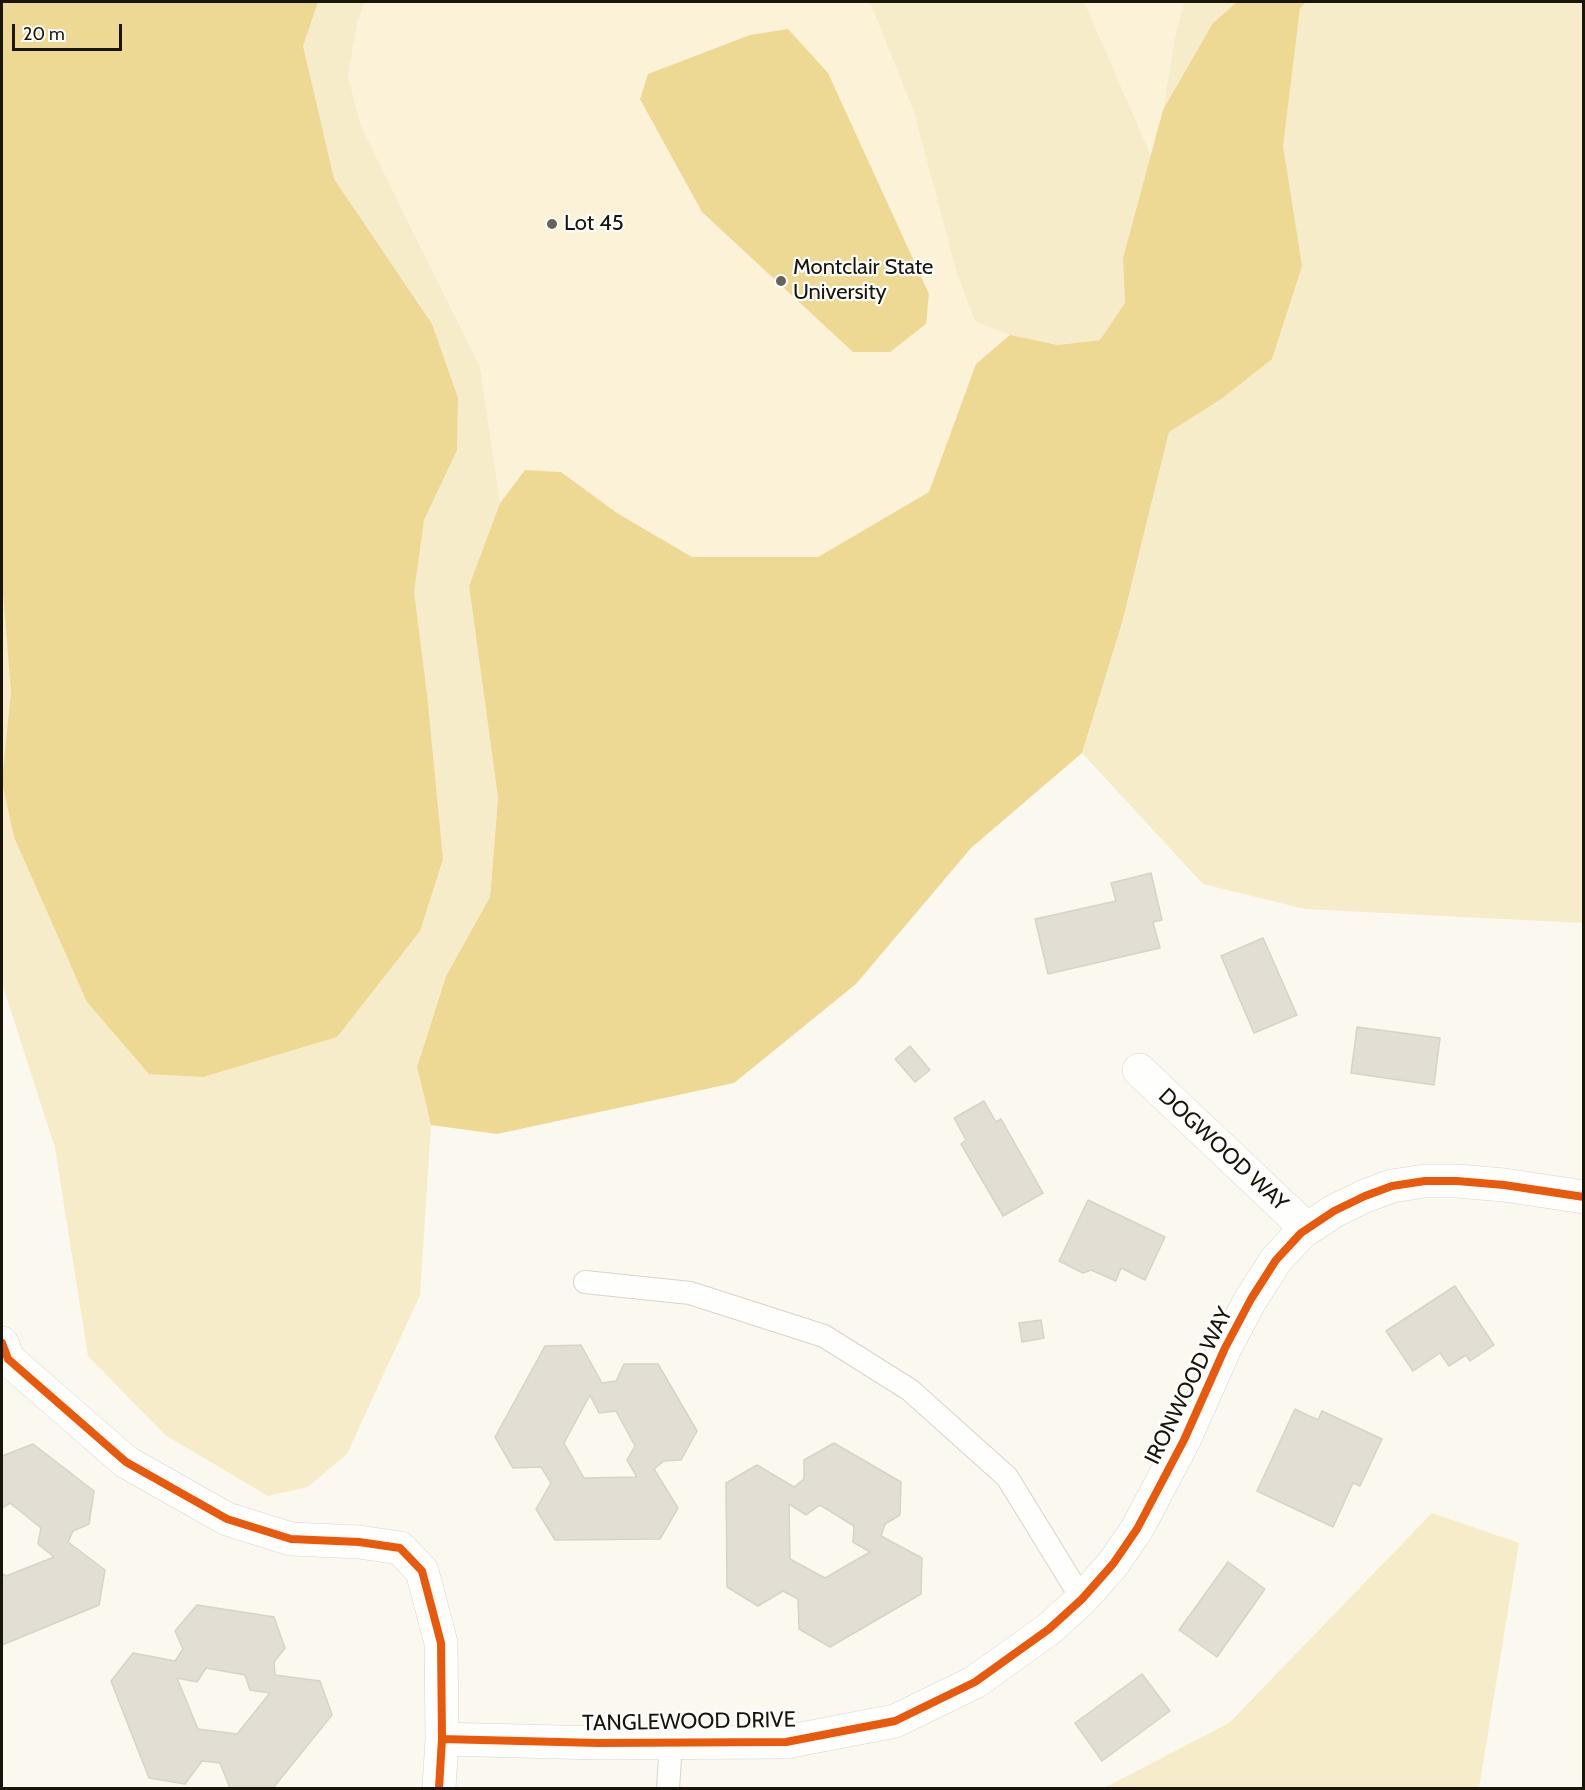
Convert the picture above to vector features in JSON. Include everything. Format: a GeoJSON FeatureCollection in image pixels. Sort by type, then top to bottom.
{"type":"FeatureCollection","features":[{"type":"Feature","properties":{"kind":"street","name":"DOGWOOD WAY"},"geometry":{"type":"LineString","coordinates":[[1139,1070],[1307,1230]]}},
{"type":"Feature","properties":{"kind":"street","name":"IRONWOOD WAY"},"geometry":{"type":"LineString","coordinates":[[975,1682],[1049,1629],[1082,1599],[1113,1564],[1137,1529],[1184,1440],[1225,1348],[1251,1299],[1276,1260],[1307,1230],[1334,1211],[1365,1196],[1392,1186],[1425,1181],[1457,1180],[1584,1197]]}},
{"type":"Feature","properties":{"kind":"street"},"geometry":{"type":"LineString","coordinates":[[2,1343],[8,1359],[126,1462],[227,1519],[291,1539],[359,1542],[400,1548],[422,1571],[441,1643],[442,1739],[439,1788]]}},
{"type":"Feature","properties":{"kind":"street","name":"TANGLEWOOD DRIVE"},"geometry":{"type":"LineString","coordinates":[[442,1739],[671,1743],[786,1742],[896,1721],[975,1682]]}},
{"type":"Feature","properties":{"kind":"lane"},"geometry":{"type":"LineString","coordinates":[[585,1282],[690,1293],[824,1336],[910,1390],[1007,1477],[1082,1599]]}},
{"type":"Feature","properties":{"kind":"lane"},"geometry":{"type":"LineString","coordinates":[[668,1788],[671,1743]]}},
{"type":"Feature","properties":{"kind":"shaded area"},"geometry":{"type":"Polygon","coordinates":[[[2,2],[365,2],[358,20],[348,76],[361,126],[480,367],[500,503],[469,586],[498,798],[490,897],[446,976],[417,1067],[431,1125],[420,1295],[347,1454],[308,1487],[268,1496],[165,1435],[88,1356],[55,1148],[2,983],[2,2]]]}},
{"type":"Feature","properties":{"kind":"shaded area"},"geometry":{"type":"Polygon","coordinates":[[[2,2],[318,2],[303,46],[334,179],[432,324],[458,398],[457,450],[424,520],[414,592],[427,694],[443,859],[420,931],[337,1037],[203,1077],[149,1074],[87,1002],[14,837],[2,782],[11,692],[2,580],[2,2]]]}},
{"type":"Feature","properties":{"kind":"shaded area","name":"Montclair State University"},"geometry":{"type":"Polygon","coordinates":[[[365,2],[1184,2],[1176,32],[1163,110],[1123,258],[951,436],[929,492],[818,557],[692,557],[617,513],[561,472],[525,471],[500,503],[480,367],[361,126],[348,76],[358,20],[365,2]]]}},
{"type":"Feature","properties":{"kind":"shaded area"},"geometry":{"type":"Polygon","coordinates":[[[870,2],[1084,2],[1151,156],[1123,258],[1126,303],[1100,340],[1058,345],[1010,335],[975,321],[957,273],[914,112],[870,2]]]}},
{"type":"Feature","properties":{"kind":"shaded area"},"geometry":{"type":"Polygon","coordinates":[[[1184,2],[1583,2],[1583,923],[1305,909],[1203,884],[1082,753],[1122,623],[1169,432],[1220,400],[1163,110],[1176,32],[1184,2]]]}},
{"type":"Feature","properties":{"kind":"shaded area"},"geometry":{"type":"Polygon","coordinates":[[[1237,2],[1306,2],[1300,8],[1283,146],[1302,266],[1272,359],[1220,400],[1169,432],[1122,623],[1082,753],[971,848],[856,984],[734,1083],[497,1134],[431,1125],[417,1067],[446,976],[490,897],[498,798],[469,586],[500,503],[525,470],[561,472],[617,513],[692,557],[818,557],[929,492],[976,364],[1010,335],[1058,345],[1100,340],[1125,303],[1123,258],[1163,110],[1213,23],[1237,2]]]}},
{"type":"Feature","properties":{"kind":"shaded area"},"geometry":{"type":"Polygon","coordinates":[[[788,29],[828,73],[929,294],[926,324],[890,352],[853,352],[702,212],[640,99],[648,74],[750,35],[788,29]]]}},
{"type":"Feature","properties":{"kind":"shaded area"},"geometry":{"type":"Polygon","coordinates":[[[1432,1513],[1519,1543],[1479,1788],[1104,1788],[1229,1723],[1432,1513]]]}},
{"type":"Feature","properties":{"kind":"building"},"geometry":{"type":"Polygon","coordinates":[[[1151,873],[1162,920],[1153,922],[1160,948],[1048,974],[1035,919],[1116,901],[1111,883],[1151,873]]]}},
{"type":"Feature","properties":{"kind":"building"},"geometry":{"type":"Polygon","coordinates":[[[1263,938],[1297,1015],[1254,1033],[1221,956],[1263,938]]]}},
{"type":"Feature","properties":{"kind":"building"},"geometry":{"type":"Polygon","coordinates":[[[1357,1027],[1440,1038],[1434,1085],[1351,1073],[1357,1027]]]}},
{"type":"Feature","properties":{"kind":"building"},"geometry":{"type":"Polygon","coordinates":[[[910,1046],[930,1070],[915,1082],[895,1059],[910,1046]]]}},
{"type":"Feature","properties":{"kind":"building"},"geometry":{"type":"Polygon","coordinates":[[[984,1101],[996,1122],[1001,1119],[1043,1193],[1003,1216],[961,1144],[966,1140],[954,1118],[984,1101]]]}},
{"type":"Feature","properties":{"kind":"building"},"geometry":{"type":"Polygon","coordinates":[[[1088,1200],[1165,1237],[1145,1280],[1121,1268],[1116,1281],[1091,1270],[1083,1273],[1059,1261],[1088,1200]]]}},
{"type":"Feature","properties":{"kind":"building"},"geometry":{"type":"Polygon","coordinates":[[[1455,1286],[1494,1345],[1470,1361],[1466,1355],[1449,1366],[1440,1353],[1413,1371],[1386,1331],[1455,1286]]]}},
{"type":"Feature","properties":{"kind":"building"},"geometry":{"type":"Polygon","coordinates":[[[1041,1320],[1044,1338],[1022,1342],[1019,1323],[1041,1320]]]}},
{"type":"Feature","properties":{"kind":"building"},"geometry":{"type":"Polygon","coordinates":[[[581,1345],[602,1383],[616,1381],[624,1364],[658,1364],[697,1431],[681,1460],[664,1461],[654,1469],[678,1508],[660,1539],[555,1540],[536,1509],[551,1483],[541,1467],[513,1468],[495,1437],[545,1346],[581,1345]],[[590,1395],[564,1443],[584,1478],[637,1477],[627,1460],[635,1446],[616,1411],[599,1413],[590,1395]]]}},
{"type":"Feature","properties":{"kind":"building"},"geometry":{"type":"Polygon","coordinates":[[[1295,1409],[1318,1420],[1322,1411],[1382,1439],[1360,1486],[1353,1483],[1333,1527],[1257,1491],[1295,1409]]]}},
{"type":"Feature","properties":{"kind":"building"},"geometry":{"type":"Polygon","coordinates":[[[834,1443],[901,1482],[900,1515],[885,1524],[881,1536],[922,1558],[921,1594],[830,1647],[799,1629],[798,1599],[783,1591],[758,1606],[727,1587],[726,1483],[757,1465],[794,1487],[804,1479],[804,1460],[834,1443]],[[789,1504],[790,1559],[825,1578],[870,1552],[853,1542],[854,1526],[820,1505],[806,1515],[789,1504]]]}},
{"type":"Feature","properties":{"kind":"building"},"geometry":{"type":"Polygon","coordinates":[[[33,1444],[94,1491],[89,1524],[73,1531],[68,1542],[105,1570],[99,1605],[2,1645],[2,1573],[6,1576],[54,1557],[38,1544],[41,1528],[10,1503],[2,1508],[2,1456],[33,1444]]]}},
{"type":"Feature","properties":{"kind":"building"},"geometry":{"type":"Polygon","coordinates":[[[1228,1562],[1265,1589],[1217,1657],[1179,1630],[1228,1562]]]}},
{"type":"Feature","properties":{"kind":"building"},"geometry":{"type":"Polygon","coordinates":[[[197,1605],[274,1617],[285,1648],[274,1662],[275,1675],[320,1681],[332,1715],[273,1788],[230,1788],[220,1763],[202,1761],[185,1784],[149,1778],[111,1681],[133,1653],[175,1661],[183,1649],[175,1631],[197,1605]],[[206,1668],[197,1682],[177,1678],[198,1729],[237,1734],[270,1693],[250,1690],[245,1675],[206,1668]]]}},
{"type":"Feature","properties":{"kind":"building"},"geometry":{"type":"Polygon","coordinates":[[[1142,1674],[1170,1711],[1102,1761],[1075,1723],[1142,1674]]]}},
{"type":"Feature","properties":{"kind":"cycle path"},"geometry":{"type":"LineString","coordinates":[[439,1788],[442,1739],[598,1743],[786,1742],[895,1721],[975,1682],[1049,1629],[1082,1599],[1113,1564],[1137,1529],[1184,1440],[1225,1348],[1251,1299],[1276,1260],[1301,1233],[1334,1211],[1365,1196],[1392,1186],[1425,1181],[1504,1185],[1584,1197]]}},
{"type":"Feature","properties":{"kind":"cycle path"},"geometry":{"type":"LineString","coordinates":[[2,1343],[8,1359],[126,1462],[227,1519],[291,1539],[359,1542],[400,1548],[422,1571],[441,1643],[442,1739]]}},
{"type":"Feature","properties":{"kind":"place","name":"Lot 45"},"geometry":{"type":"Point","coordinates":[552,224]}},
{"type":"Feature","properties":{"kind":"place","name":"Montclair State University"},"geometry":{"type":"Point","coordinates":[781,281]}}]}
